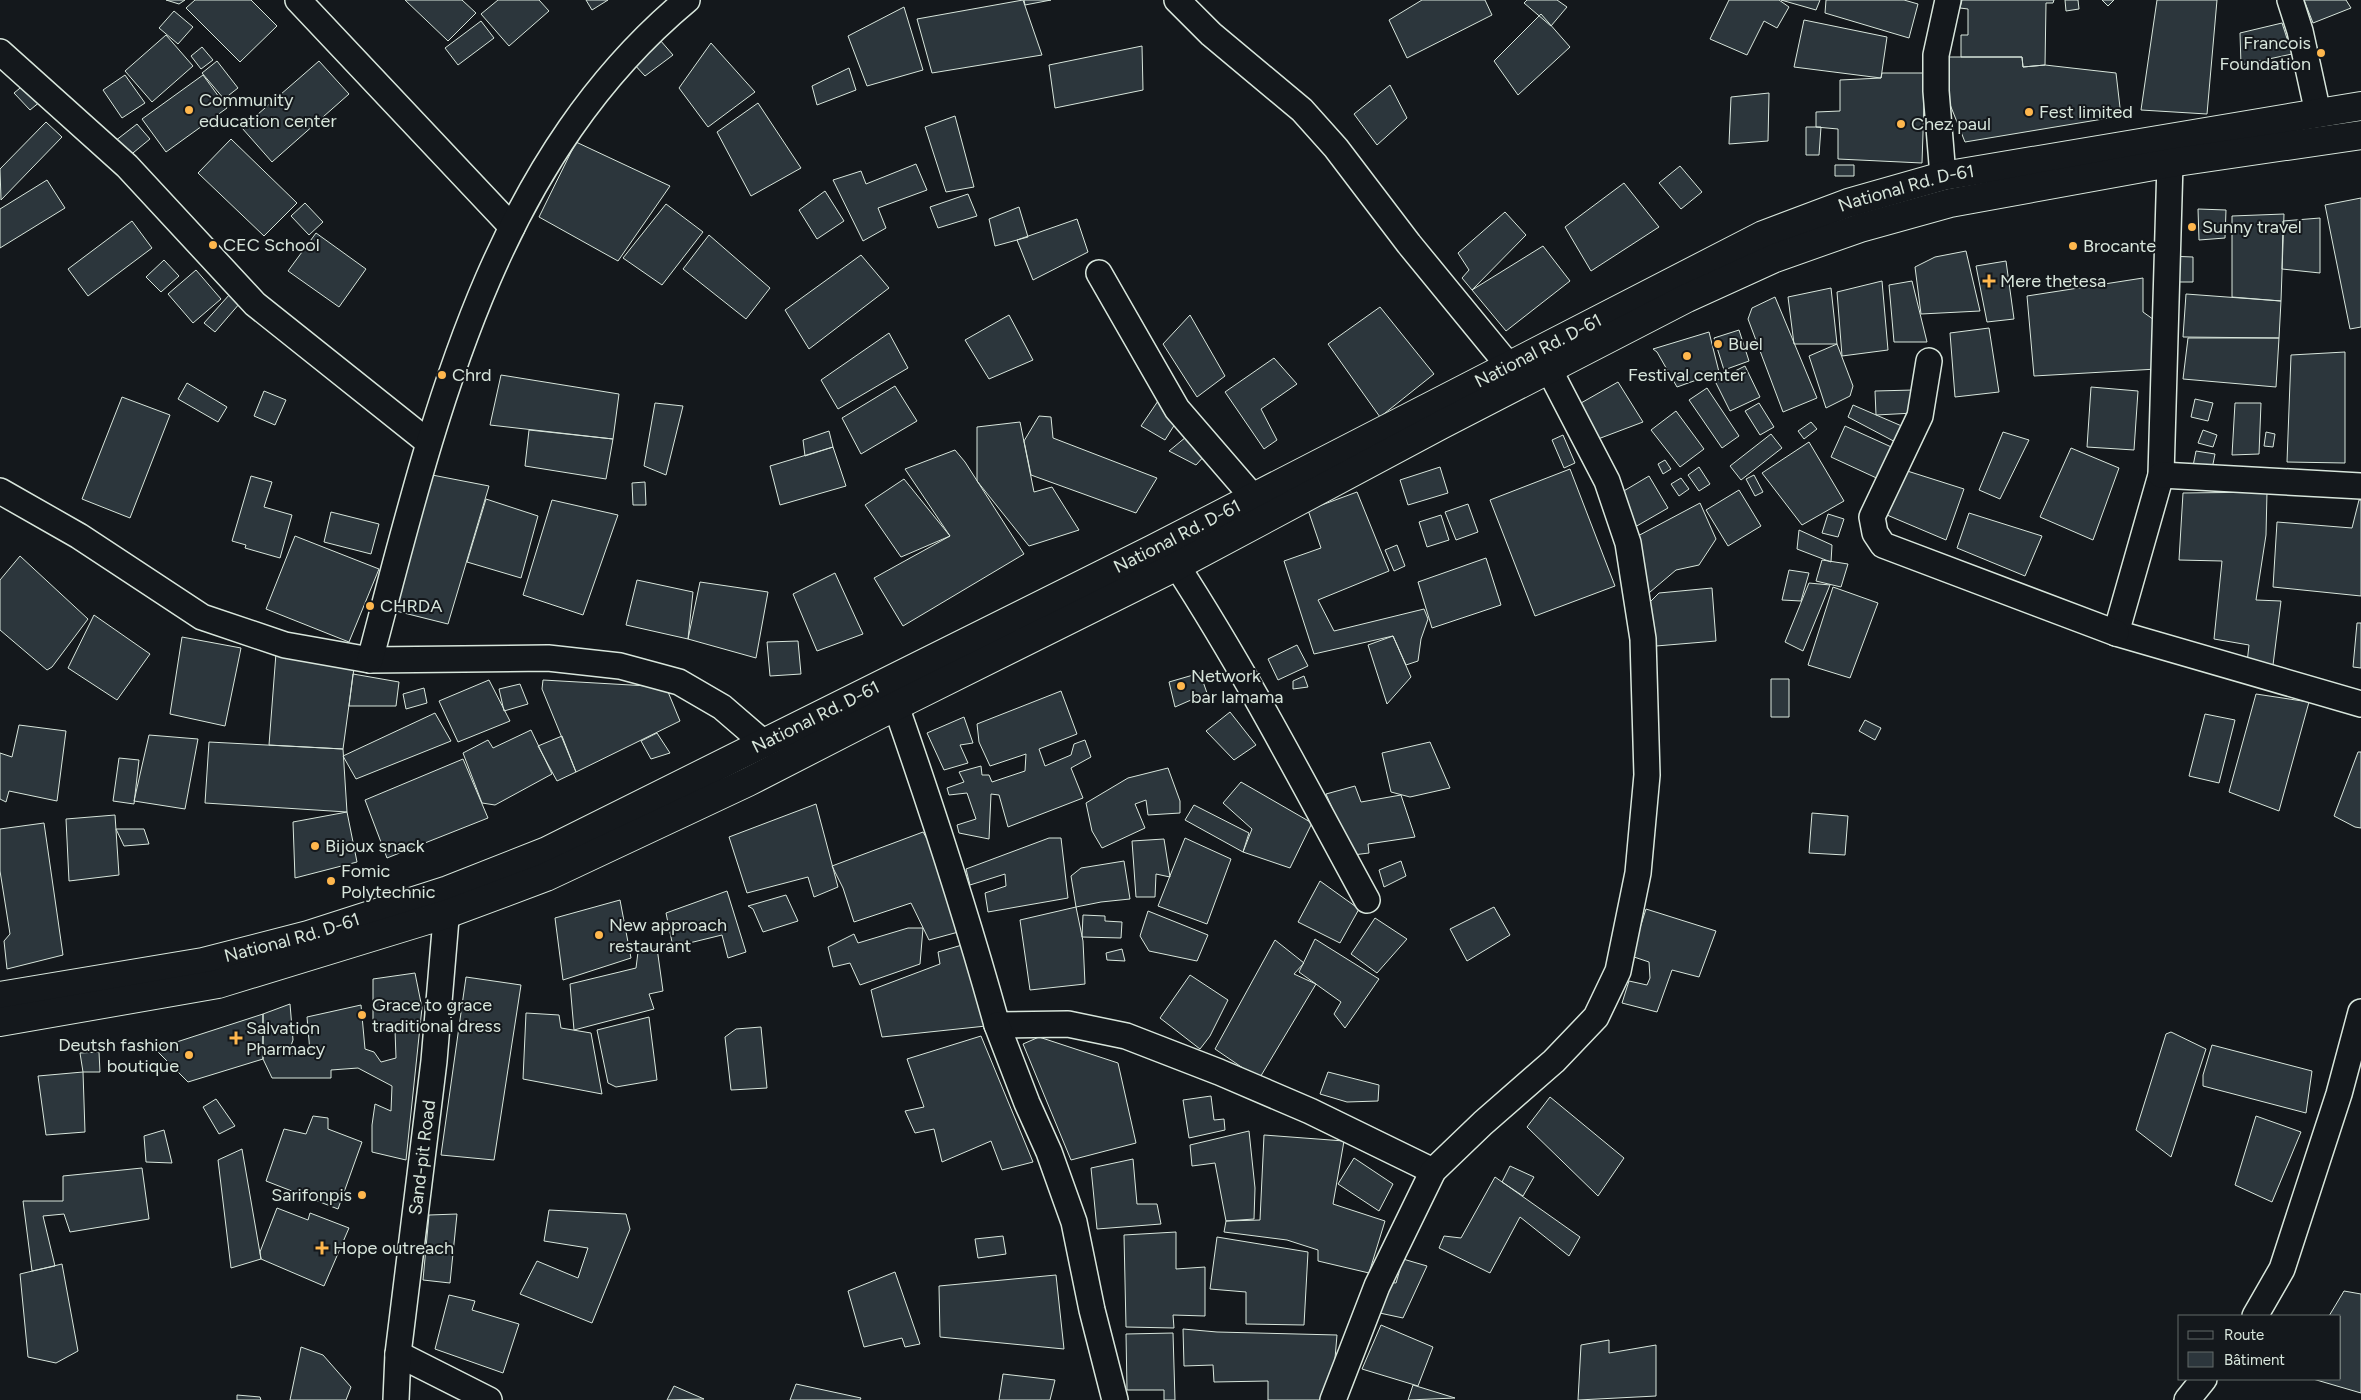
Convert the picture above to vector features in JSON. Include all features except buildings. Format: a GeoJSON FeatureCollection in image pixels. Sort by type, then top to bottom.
{"type":"FeatureCollection","features":[{"type":"Feature","properties":{"kind":"highway","name":"National Rd. D-61"},"geometry":{"type":"LineString","coordinates":[[0,996],[203,962],[546,877],[748,782],[1177,566],[1442,425],[1544,360],[1763,235],[1848,203],[1943,176],[2361,106]]}},
{"type":"Feature","properties":{"kind":"highway","name":"National Rd. D-61"},"geometry":{"type":"LineString","coordinates":[[0,1022],[218,984],[448,902],[1254,497],[1509,366],[1544,360],[1775,258],[1860,228],[1950,203],[2170,163],[2361,135]]}},
{"type":"Feature","properties":{"kind":"street"},"geometry":{"type":"LineString","coordinates":[[298,0],[512,227]]}},
{"type":"Feature","properties":{"kind":"street"},"geometry":{"type":"LineString","coordinates":[[370,660],[428,442],[468,323],[512,227],[555,150],[610,78],[661,21],[687,0]]}},
{"type":"Feature","properties":{"kind":"street"},"geometry":{"type":"LineString","coordinates":[[1177,0],[1211,34],[1302,110],[1336,148],[1409,244],[1509,366]]}},
{"type":"Feature","properties":{"kind":"street"},"geometry":{"type":"LineString","coordinates":[[1943,176],[1936,91],[1936,55],[1948,0]]}},
{"type":"Feature","properties":{"kind":"street"},"geometry":{"type":"LineString","coordinates":[[2290,0],[2300,31],[2318,113]]}},
{"type":"Feature","properties":{"kind":"street"},"geometry":{"type":"LineString","coordinates":[[0,52],[126,166],[255,304],[428,442]]}},
{"type":"Feature","properties":{"kind":"street"},"geometry":{"type":"LineString","coordinates":[[2116,633],[2161,475],[2170,163]]}},
{"type":"Feature","properties":{"kind":"street"},"geometry":{"type":"LineString","coordinates":[[1099,273],[1177,409],[1254,497]]}},
{"type":"Feature","properties":{"kind":"street"},"geometry":{"type":"LineString","coordinates":[[1333,1400],[1377,1286],[1433,1171],[1483,1123],[1554,1061],[1596,1016],[1618,971],[1638,873],[1647,775],[1644,649],[1628,543],[1607,481],[1544,360]]}},
{"type":"Feature","properties":{"kind":"street"},"geometry":{"type":"LineString","coordinates":[[1929,361],[1920,416],[1872,517],[1875,533],[1883,545],[2116,633],[2361,704]]}},
{"type":"Feature","properties":{"kind":"street"},"geometry":{"type":"LineString","coordinates":[[2161,475],[2361,486]]}},
{"type":"Feature","properties":{"kind":"street"},"geometry":{"type":"LineString","coordinates":[[0,492],[80,536],[202,617],[285,645],[370,660],[548,658],[620,666],[679,682],[722,707],[765,744]]}},
{"type":"Feature","properties":{"kind":"street"},"geometry":{"type":"LineString","coordinates":[[1177,566],[1221,634],[1304,781],[1368,900]]}},
{"type":"Feature","properties":{"kind":"street"},"geometry":{"type":"LineString","coordinates":[[896,706],[962,903],[997,1025],[1027,1103],[1049,1152],[1074,1222],[1092,1310],[1115,1400]]}},
{"type":"Feature","properties":{"kind":"street","name":"Sand-pit Road"},"geometry":{"type":"LineString","coordinates":[[396,1400],[398,1354],[434,1061],[448,902]]}},
{"type":"Feature","properties":{"kind":"street"},"geometry":{"type":"LineString","coordinates":[[2256,1315],[2282,1269],[2350,1094],[2361,1012]]}},
{"type":"Feature","properties":{"kind":"street"},"geometry":{"type":"LineString","coordinates":[[997,1025],[1068,1024],[1126,1036],[1219,1072],[1301,1107],[1433,1171]]}},
{"type":"Feature","properties":{"kind":"street"},"geometry":{"type":"LineString","coordinates":[[398,1354],[489,1400]]}},
{"type":"Feature","properties":{"kind":"street"},"geometry":{"type":"LineString","coordinates":[[2187,1400],[2203,1380]]}},
{"type":"Feature","properties":{"kind":"place","name":"Francois Foundation"},"geometry":{"type":"Point","coordinates":[2321,53]}},
{"type":"Feature","properties":{"kind":"place","name":"Community education center"},"geometry":{"type":"Point","coordinates":[189,110]}},
{"type":"Feature","properties":{"kind":"place","name":"Fest limited"},"geometry":{"type":"Point","coordinates":[2029,112]}},
{"type":"Feature","properties":{"kind":"place","name":"Chez paul"},"geometry":{"type":"Point","coordinates":[1901,124]}},
{"type":"Feature","properties":{"kind":"place","name":"Sunny travel"},"geometry":{"type":"Point","coordinates":[2192,227]}},
{"type":"Feature","properties":{"kind":"place","name":"CEC School"},"geometry":{"type":"Point","coordinates":[213,245]}},
{"type":"Feature","properties":{"kind":"place","name":"Brocante"},"geometry":{"type":"Point","coordinates":[2073,246]}},
{"type":"Feature","properties":{"kind":"place","name":"Mere thetesa"},"geometry":{"type":"Point","coordinates":[1989,281]}},
{"type":"Feature","properties":{"kind":"place","name":"Buel"},"geometry":{"type":"Point","coordinates":[1718,344]}},
{"type":"Feature","properties":{"kind":"place","name":"Festival center"},"geometry":{"type":"Point","coordinates":[1687,356]}},
{"type":"Feature","properties":{"kind":"place","name":"Chrd"},"geometry":{"type":"Point","coordinates":[442,375]}},
{"type":"Feature","properties":{"kind":"place","name":"CHRDA"},"geometry":{"type":"Point","coordinates":[370,606]}},
{"type":"Feature","properties":{"kind":"place","name":"Network bar lamama"},"geometry":{"type":"Point","coordinates":[1181,686]}},
{"type":"Feature","properties":{"kind":"place","name":"Bijoux snack"},"geometry":{"type":"Point","coordinates":[315,846]}},
{"type":"Feature","properties":{"kind":"place","name":"Fomic Polytechnic"},"geometry":{"type":"Point","coordinates":[331,881]}},
{"type":"Feature","properties":{"kind":"place","name":"New approach restaurant"},"geometry":{"type":"Point","coordinates":[599,935]}},
{"type":"Feature","properties":{"kind":"place","name":"Grace to grace traditional dress"},"geometry":{"type":"Point","coordinates":[362,1015]}},
{"type":"Feature","properties":{"kind":"place","name":"Salvation Pharmacy"},"geometry":{"type":"Point","coordinates":[236,1038]}},
{"type":"Feature","properties":{"kind":"place","name":"Deutsh fashion boutique"},"geometry":{"type":"Point","coordinates":[189,1055]}},
{"type":"Feature","properties":{"kind":"place","name":"Sarifonpis"},"geometry":{"type":"Point","coordinates":[362,1195]}},
{"type":"Feature","properties":{"kind":"place","name":"Hope outreach"},"geometry":{"type":"Point","coordinates":[322,1248]}}]}
